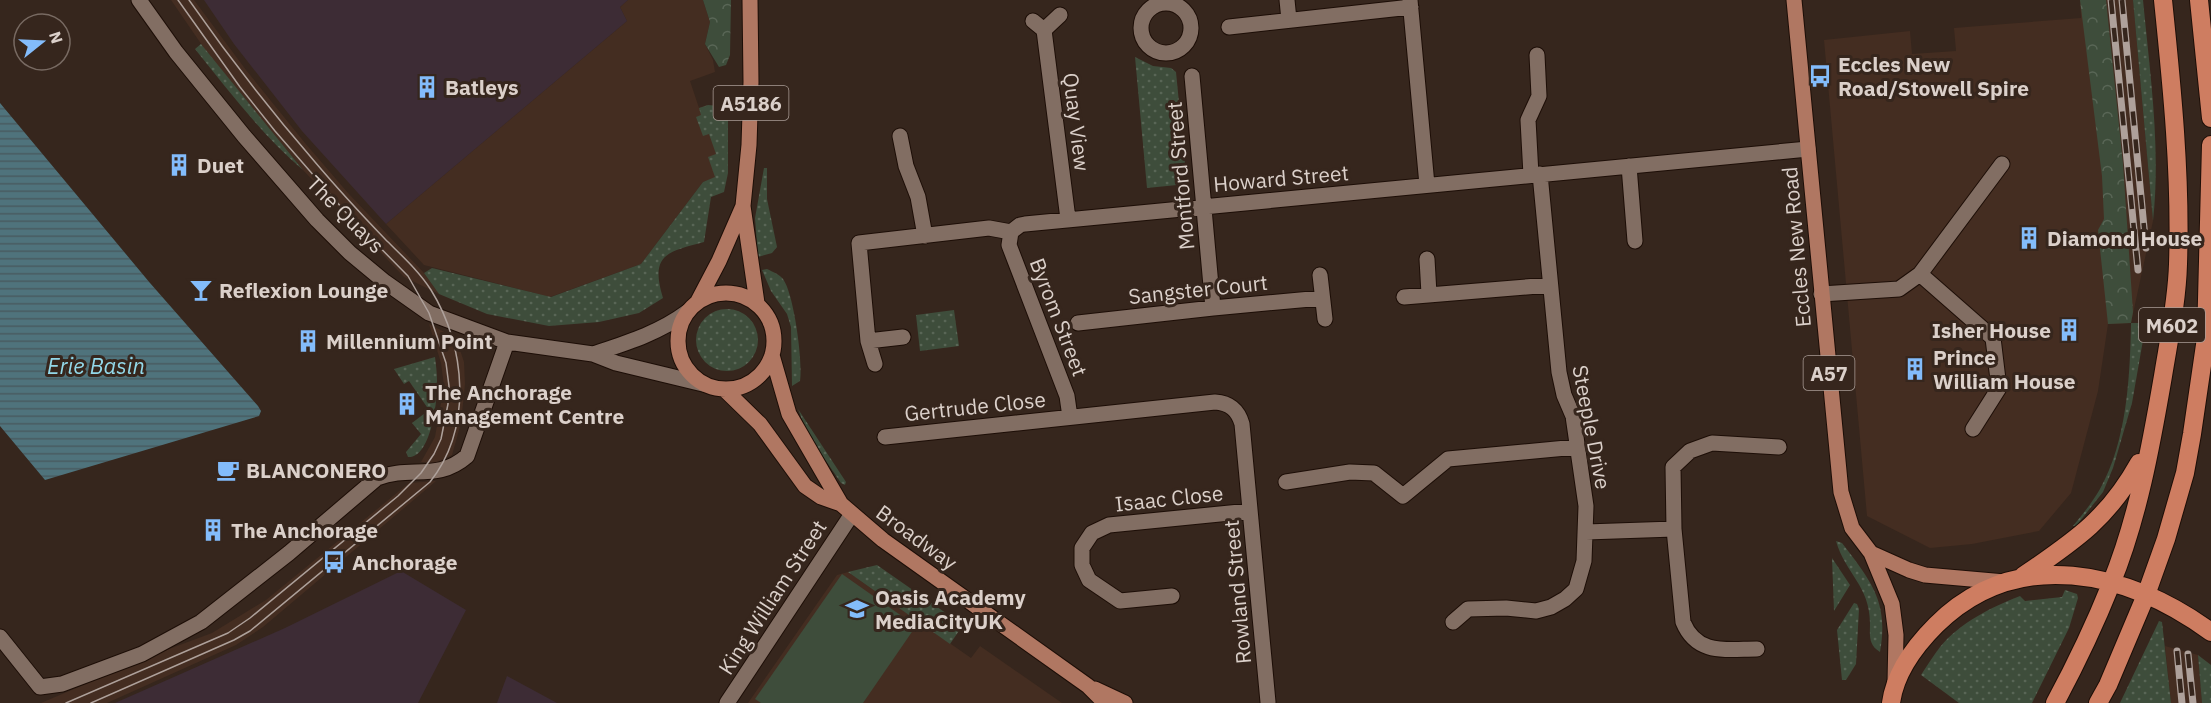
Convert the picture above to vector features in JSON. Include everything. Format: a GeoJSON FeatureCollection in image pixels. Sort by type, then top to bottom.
{"type":"FeatureCollection","features":[{"type":"Feature","properties":{"kind":"highway","name":"M602"},"geometry":{"type":"LineString","coordinates":[[2112,583],[2152,441],[2173,321],[2178,265],[2174,120],[2163,0]]}},
{"type":"Feature","properties":{"kind":"highway"},"geometry":{"type":"LineString","coordinates":[[2199,0],[2211,118]]}},
{"type":"Feature","properties":{"kind":"highway","name":"M602"},"geometry":{"type":"LineString","coordinates":[[2145,595],[2157,567],[2185,472],[2203,370],[2208,307],[2207,244],[2211,145]]}},
{"type":"Feature","properties":{"kind":"highway","name":"M602"},"geometry":{"type":"LineString","coordinates":[[2013,579],[2061,551],[2084,534],[2126,487],[2152,441]]}},
{"type":"Feature","properties":{"kind":"highway"},"geometry":{"type":"LineString","coordinates":[[1890,697],[1914,650],[1940,621],[1980,593],[2013,579],[2067,574],[2112,583],[2184,613],[2211,632]]}},
{"type":"Feature","properties":{"kind":"highway"},"geometry":{"type":"LineString","coordinates":[[2055,703],[2078,661],[2112,583]]}},
{"type":"Feature","properties":{"kind":"highway"},"geometry":{"type":"LineString","coordinates":[[2098,703],[2108,685],[2145,595]]}},
{"type":"Feature","properties":{"kind":"main road","name":"A5186"},"geometry":{"type":"LineString","coordinates":[[750,0],[749,145],[743,206],[757,303]]}},
{"type":"Feature","properties":{"kind":"main road","name":"Eccles New Road"},"geometry":{"type":"LineString","coordinates":[[1794,0],[1841,492],[1852,528],[1871,553],[1888,591],[1896,620],[1890,697]]}},
{"type":"Feature","properties":{"kind":"main road","name":"A5186"},"geometry":{"type":"LineString","coordinates":[[703,384],[686,368],[678,346],[678,334],[687,312],[698,301],[719,261],[743,206]]}},
{"type":"Feature","properties":{"kind":"main road","name":"A5186"},"geometry":{"type":"LineString","coordinates":[[698,301],[712,294],[728,292],[743,295],[757,303],[767,314],[772,327],[775,341],[772,355]]}},
{"type":"Feature","properties":{"kind":"main road"},"geometry":{"type":"LineString","coordinates":[[703,384],[724,389],[737,388],[754,380],[767,367],[772,355]]}},
{"type":"Feature","properties":{"kind":"main road","name":"Broadway"},"geometry":{"type":"LineString","coordinates":[[772,355],[789,414],[846,509]]}},
{"type":"Feature","properties":{"kind":"main road","name":"Broadway"},"geometry":{"type":"LineString","coordinates":[[724,389],[760,424],[805,486],[846,509],[883,540],[1088,686],[1105,703]]}},
{"type":"Feature","properties":{"kind":"main road","name":"Eccles New Road"},"geometry":{"type":"LineString","coordinates":[[1871,553],[1925,575],[2013,579]]}},
{"type":"Feature","properties":{"kind":"main road","name":"Broadway"},"geometry":{"type":"LineString","coordinates":[[1088,686],[1125,702]]}},
{"type":"Feature","properties":{"kind":"street","name":"The Quays"},"geometry":{"type":"LineString","coordinates":[[139,0],[176,52],[244,136],[317,220],[350,253],[385,282],[429,313],[507,342],[593,354],[616,363],[703,384]]}},
{"type":"Feature","properties":{"kind":"street"},"geometry":{"type":"LineString","coordinates":[[1287,0],[1289,20]]}},
{"type":"Feature","properties":{"kind":"street"},"geometry":{"type":"LineString","coordinates":[[1229,27],[1411,3],[1427,185]]}},
{"type":"Feature","properties":{"kind":"street","name":"Quay View"},"geometry":{"type":"LineString","coordinates":[[1060,15],[1039,26],[1068,219]]}},
{"type":"Feature","properties":{"kind":"street","name":"Steeple Drive"},"geometry":{"type":"LineString","coordinates":[[1453,622],[1468,609],[1506,608],[1536,611],[1551,607],[1576,589],[1581,575],[1586,532],[1586,506],[1573,416],[1564,395],[1559,372],[1528,120],[1539,96],[1537,56]]}},
{"type":"Feature","properties":{"kind":"street","name":"Montford Street"},"geometry":{"type":"LineString","coordinates":[[1191,76],[1213,308]]}},
{"type":"Feature","properties":{"kind":"street"},"geometry":{"type":"LineString","coordinates":[[900,136],[906,166],[918,197],[925,236]]}},
{"type":"Feature","properties":{"kind":"street","name":"Howard Street"},"geometry":{"type":"LineString","coordinates":[[875,364],[868,341],[859,243],[989,228],[1011,232],[1025,224],[1068,219],[1808,149]]}},
{"type":"Feature","properties":{"kind":"street"},"geometry":{"type":"LineString","coordinates":[[1821,294],[1899,289],[1920,274],[2002,164]]}},
{"type":"Feature","properties":{"kind":"street"},"geometry":{"type":"LineString","coordinates":[[1629,166],[1635,241]]}},
{"type":"Feature","properties":{"kind":"street","name":"Byrom Street"},"geometry":{"type":"LineString","coordinates":[[1011,232],[1009,245],[1067,396],[1070,417]]}},
{"type":"Feature","properties":{"kind":"street"},"geometry":{"type":"LineString","coordinates":[[1426,259],[1429,294]]}},
{"type":"Feature","properties":{"kind":"street"},"geometry":{"type":"LineString","coordinates":[[1920,274],[1993,338],[2000,388],[1973,429]]}},
{"type":"Feature","properties":{"kind":"street"},"geometry":{"type":"LineString","coordinates":[[1320,275],[1325,319]]}},
{"type":"Feature","properties":{"kind":"street"},"geometry":{"type":"LineString","coordinates":[[1404,297],[1550,285]]}},
{"type":"Feature","properties":{"kind":"street","name":"Sangster Court"},"geometry":{"type":"LineString","coordinates":[[1078,323],[1322,298]]}},
{"type":"Feature","properties":{"kind":"street","name":"The Quays"},"geometry":{"type":"LineString","coordinates":[[593,354],[651,333],[673,323],[687,312]]}},
{"type":"Feature","properties":{"kind":"street"},"geometry":{"type":"LineString","coordinates":[[868,341],[903,338]]}},
{"type":"Feature","properties":{"kind":"street"},"geometry":{"type":"LineString","coordinates":[[0,637],[40,687],[62,684],[142,654],[201,622],[289,553],[377,478],[393,472],[439,471],[455,466],[467,456],[507,342]]}},
{"type":"Feature","properties":{"kind":"street","name":"Gertrude Close"},"geometry":{"type":"LineString","coordinates":[[885,437],[1215,402],[1233,408]]}},
{"type":"Feature","properties":{"kind":"street","name":"Rowland Street"},"geometry":{"type":"LineString","coordinates":[[1233,408],[1242,424],[1268,702]]}},
{"type":"Feature","properties":{"kind":"street"},"geometry":{"type":"LineString","coordinates":[[1757,649],[1706,647],[1698,643],[1686,631],[1683,622],[1674,530],[1673,467],[1690,451],[1712,443],[1779,447]]}},
{"type":"Feature","properties":{"kind":"street"},"geometry":{"type":"LineString","coordinates":[[1286,482],[1350,472],[1374,473],[1403,496],[1448,459],[1576,447]]}},
{"type":"Feature","properties":{"kind":"street","name":"King William Street"},"geometry":{"type":"LineString","coordinates":[[727,703],[846,509]]}},
{"type":"Feature","properties":{"kind":"street","name":"Isaac Close"},"geometry":{"type":"LineString","coordinates":[[1172,596],[1120,601],[1095,585],[1084,573],[1081,557],[1086,540],[1092,533],[1108,525],[1250,511]]}},
{"type":"Feature","properties":{"kind":"street"},"geometry":{"type":"LineString","coordinates":[[1586,532],[1674,530]]}},
{"type":"Feature","properties":{"kind":"shaded area"},"geometry":{"type":"Polygon","coordinates":[[[171,0],[194,0],[246,70],[305,143],[348,193],[424,273],[439,294],[404,277],[303,170],[206,51],[171,0]]]}},
{"type":"Feature","properties":{"kind":"shaded area"},"geometry":{"type":"Polygon","coordinates":[[[204,0],[628,0],[620,7],[627,21],[386,224],[302,131],[234,44],[204,0]]]}},
{"type":"Feature","properties":{"kind":"shaded area"},"geometry":{"type":"Polygon","coordinates":[[[628,0],[703,0],[710,22],[705,44],[713,60],[715,72],[690,81],[699,108],[708,105],[718,106],[728,119],[728,173],[703,182],[641,264],[550,297],[424,265],[386,224],[627,21],[620,7],[628,0]]]}},
{"type":"Feature","properties":{"kind":"shaded area"},"geometry":{"type":"Polygon","coordinates":[[[2080,0],[2133,0],[2153,221],[2131,323],[2108,324],[2098,391],[2071,493],[2039,531],[1972,544],[1930,548],[1867,516],[1824,40],[1910,31],[1912,54],[1956,51],[1954,28],[2081,18],[2080,0]]]}},
{"type":"Feature","properties":{"kind":"shaded area"},"geometry":{"type":"Polygon","coordinates":[[[429,324],[456,338],[464,362],[465,384],[461,423],[452,455],[435,463],[421,462],[435,437],[444,386],[441,363],[429,324]]]}},
{"type":"Feature","properties":{"kind":"shaded area"},"geometry":{"type":"Polygon","coordinates":[[[436,481],[263,627],[236,645],[107,703],[41,703],[212,633],[266,600],[409,483],[436,481]]]}},
{"type":"Feature","properties":{"kind":"shaded area"},"geometry":{"type":"Polygon","coordinates":[[[401,571],[466,610],[418,703],[115,703],[285,628],[401,571]]]}},
{"type":"Feature","properties":{"kind":"shaded area","name":"Oasis Academy MediaCityUK"},"geometry":{"type":"Polygon","coordinates":[[[848,572],[971,658],[980,646],[1062,703],[748,703],[837,575],[848,572]]]}},
{"type":"Feature","properties":{"kind":"shaded area"},"geometry":{"type":"Polygon","coordinates":[[[2165,646],[2198,655],[2202,703],[2171,703],[2165,646]]]}},
{"type":"Feature","properties":{"kind":"shaded area"},"geometry":{"type":"Polygon","coordinates":[[[507,676],[557,703],[497,703],[507,676]]]}},
{"type":"Feature","properties":{"kind":"green space"},"geometry":{"type":"Polygon","coordinates":[[[703,0],[731,0],[730,55],[726,65],[719,67],[705,44],[710,22],[703,0]]]}},
{"type":"Feature","properties":{"kind":"green space"},"geometry":{"type":"Polygon","coordinates":[[[2080,0],[2106,0],[2123,164],[2133,312],[2131,323],[2108,324],[2098,230],[2104,219],[2102,176],[2080,0]]]}},
{"type":"Feature","properties":{"kind":"green space"},"geometry":{"type":"Polygon","coordinates":[[[2133,0],[2143,0],[2151,83],[2156,166],[2153,221],[2133,0]]]}},
{"type":"Feature","properties":{"kind":"green space"},"geometry":{"type":"Polygon","coordinates":[[[201,44],[303,170],[260,127],[220,81],[195,49],[201,44]]]}},
{"type":"Feature","properties":{"kind":"green space"},"geometry":{"type":"Polygon","coordinates":[[[1135,57],[1153,66],[1171,68],[1176,72],[1187,184],[1147,188],[1135,57]]]}},
{"type":"Feature","properties":{"kind":"green space"},"geometry":{"type":"Polygon","coordinates":[[[708,105],[718,106],[728,119],[728,173],[724,192],[711,197],[704,242],[680,249],[664,258],[660,264],[659,273],[663,298],[639,313],[599,322],[549,326],[487,314],[439,294],[424,273],[432,268],[551,297],[641,264],[703,182],[715,177],[708,157],[716,154],[709,134],[703,136],[696,117],[701,115],[699,108],[708,105]]]}},
{"type":"Feature","properties":{"kind":"green space"},"geometry":{"type":"Polygon","coordinates":[[[764,168],[767,168],[767,199],[777,247],[772,253],[758,257],[755,218],[764,168]]]}},
{"type":"Feature","properties":{"kind":"green space"},"geometry":{"type":"Polygon","coordinates":[[[767,269],[783,279],[794,313],[801,372],[800,381],[792,386],[791,327],[787,314],[771,291],[762,270],[767,269]]]}},
{"type":"Feature","properties":{"kind":"green space"},"geometry":{"type":"Polygon","coordinates":[[[727,309],[739,311],[749,318],[756,328],[758,340],[756,352],[749,362],[739,369],[727,371],[715,369],[705,362],[698,352],[696,340],[698,328],[705,318],[715,311],[727,309]]]}},
{"type":"Feature","properties":{"kind":"green space"},"geometry":{"type":"Polygon","coordinates":[[[954,310],[959,346],[920,351],[916,315],[954,310]]]}},
{"type":"Feature","properties":{"kind":"green space"},"geometry":{"type":"Polygon","coordinates":[[[2131,323],[2146,323],[2132,403],[2113,468],[2103,492],[2076,526],[2073,526],[2100,489],[2116,450],[2128,387],[2131,323]]]}},
{"type":"Feature","properties":{"kind":"green space"},"geometry":{"type":"Polygon","coordinates":[[[435,357],[437,390],[428,439],[416,455],[408,457],[406,452],[421,434],[412,423],[429,410],[409,381],[404,384],[394,369],[435,357]]]}},
{"type":"Feature","properties":{"kind":"green space"},"geometry":{"type":"Polygon","coordinates":[[[798,409],[846,482],[845,485],[841,483],[817,447],[798,409]]]}},
{"type":"Feature","properties":{"kind":"green space"},"geometry":{"type":"Polygon","coordinates":[[[1836,541],[1842,543],[1875,593],[1882,619],[1880,652],[1873,646],[1870,639],[1869,610],[1866,599],[1836,541]]]}},
{"type":"Feature","properties":{"kind":"green space"},"geometry":{"type":"Polygon","coordinates":[[[1832,558],[1850,585],[1834,611],[1832,558]]]}},
{"type":"Feature","properties":{"kind":"green space"},"geometry":{"type":"Polygon","coordinates":[[[877,565],[963,625],[950,644],[848,572],[877,565]]]}},
{"type":"Feature","properties":{"kind":"green space"},"geometry":{"type":"Polygon","coordinates":[[[842,574],[916,626],[863,703],[761,703],[755,699],[842,574]]]}},
{"type":"Feature","properties":{"kind":"green space"},"geometry":{"type":"Polygon","coordinates":[[[2065,590],[2077,594],[2078,598],[2069,628],[2032,703],[1959,703],[1921,675],[1937,650],[1948,638],[1977,617],[2020,596],[2025,601],[2062,597],[2065,590]]]}},
{"type":"Feature","properties":{"kind":"green space"},"geometry":{"type":"Polygon","coordinates":[[[1854,603],[1859,609],[1856,664],[1846,680],[1842,680],[1837,630],[1854,603]]]}},
{"type":"Feature","properties":{"kind":"green space"},"geometry":{"type":"Polygon","coordinates":[[[2159,621],[2162,622],[2171,703],[2120,703],[2159,621]]]}},
{"type":"Feature","properties":{"kind":"green space"},"geometry":{"type":"Polygon","coordinates":[[[2198,655],[2211,665],[2211,703],[2202,703],[2198,655]]]}},
{"type":"Feature","properties":{"kind":"water","name":"Erie Basin"},"geometry":{"type":"Polygon","coordinates":[[[0,103],[150,283],[258,406],[261,411],[259,416],[45,480],[0,426],[0,103]]]}},
{"type":"Feature","properties":{"kind":"tram line"},"geometry":{"type":"LineString","coordinates":[[66,703],[228,633],[250,618],[398,496],[421,473],[441,439],[448,404],[449,386],[446,363],[429,313],[408,276],[349,216],[275,131],[240,87],[178,0]]}},
{"type":"Feature","properties":{"kind":"tram line"},"geometry":{"type":"LineString","coordinates":[[91,703],[250,631],[430,482],[444,461],[453,437],[458,412],[460,387],[452,336],[431,290],[298,142],[189,0]]}},
{"type":"Feature","properties":{"kind":"railway"},"geometry":{"type":"LineString","coordinates":[[2111,0],[2138,270]]}},
{"type":"Feature","properties":{"kind":"railway"},"geometry":{"type":"LineString","coordinates":[[2122,0],[2146,248]]}},
{"type":"Feature","properties":{"kind":"railway"},"geometry":{"type":"LineString","coordinates":[[2177,651],[2182,703]]}},
{"type":"Feature","properties":{"kind":"railway"},"geometry":{"type":"LineString","coordinates":[[2188,654],[2193,703]]}},
{"type":"Feature","properties":{"kind":"place","name":"Eccles New Road/Stowell Spire"},"geometry":{"type":"Point","coordinates":[1820,76]}},
{"type":"Feature","properties":{"kind":"place","name":"Batleys"},"geometry":{"type":"Point","coordinates":[427,87]}},
{"type":"Feature","properties":{"kind":"place","name":"Duet"},"geometry":{"type":"Point","coordinates":[179,165]}},
{"type":"Feature","properties":{"kind":"place","name":"Diamond House"},"geometry":{"type":"Point","coordinates":[2029,238]}},
{"type":"Feature","properties":{"kind":"place","name":"Reflexion Lounge"},"geometry":{"type":"Point","coordinates":[201,290]}},
{"type":"Feature","properties":{"kind":"place","name":"Isher House"},"geometry":{"type":"Point","coordinates":[2069,330]}},
{"type":"Feature","properties":{"kind":"place","name":"Millennium Point"},"geometry":{"type":"Point","coordinates":[308,341]}},
{"type":"Feature","properties":{"kind":"place","name":"Prince William House"},"geometry":{"type":"Point","coordinates":[1915,369]}},
{"type":"Feature","properties":{"kind":"place","name":"The Anchorage Management Centre"},"geometry":{"type":"Point","coordinates":[407,404]}},
{"type":"Feature","properties":{"kind":"place","name":"BLANCONERO"},"geometry":{"type":"Point","coordinates":[228,470]}},
{"type":"Feature","properties":{"kind":"place","name":"The Anchorage"},"geometry":{"type":"Point","coordinates":[213,530]}},
{"type":"Feature","properties":{"kind":"place","name":"Anchorage"},"geometry":{"type":"Point","coordinates":[334,562]}},
{"type":"Feature","properties":{"kind":"place","name":"Oasis Academy MediaCityUK"},"geometry":{"type":"Point","coordinates":[857,609]}}]}
